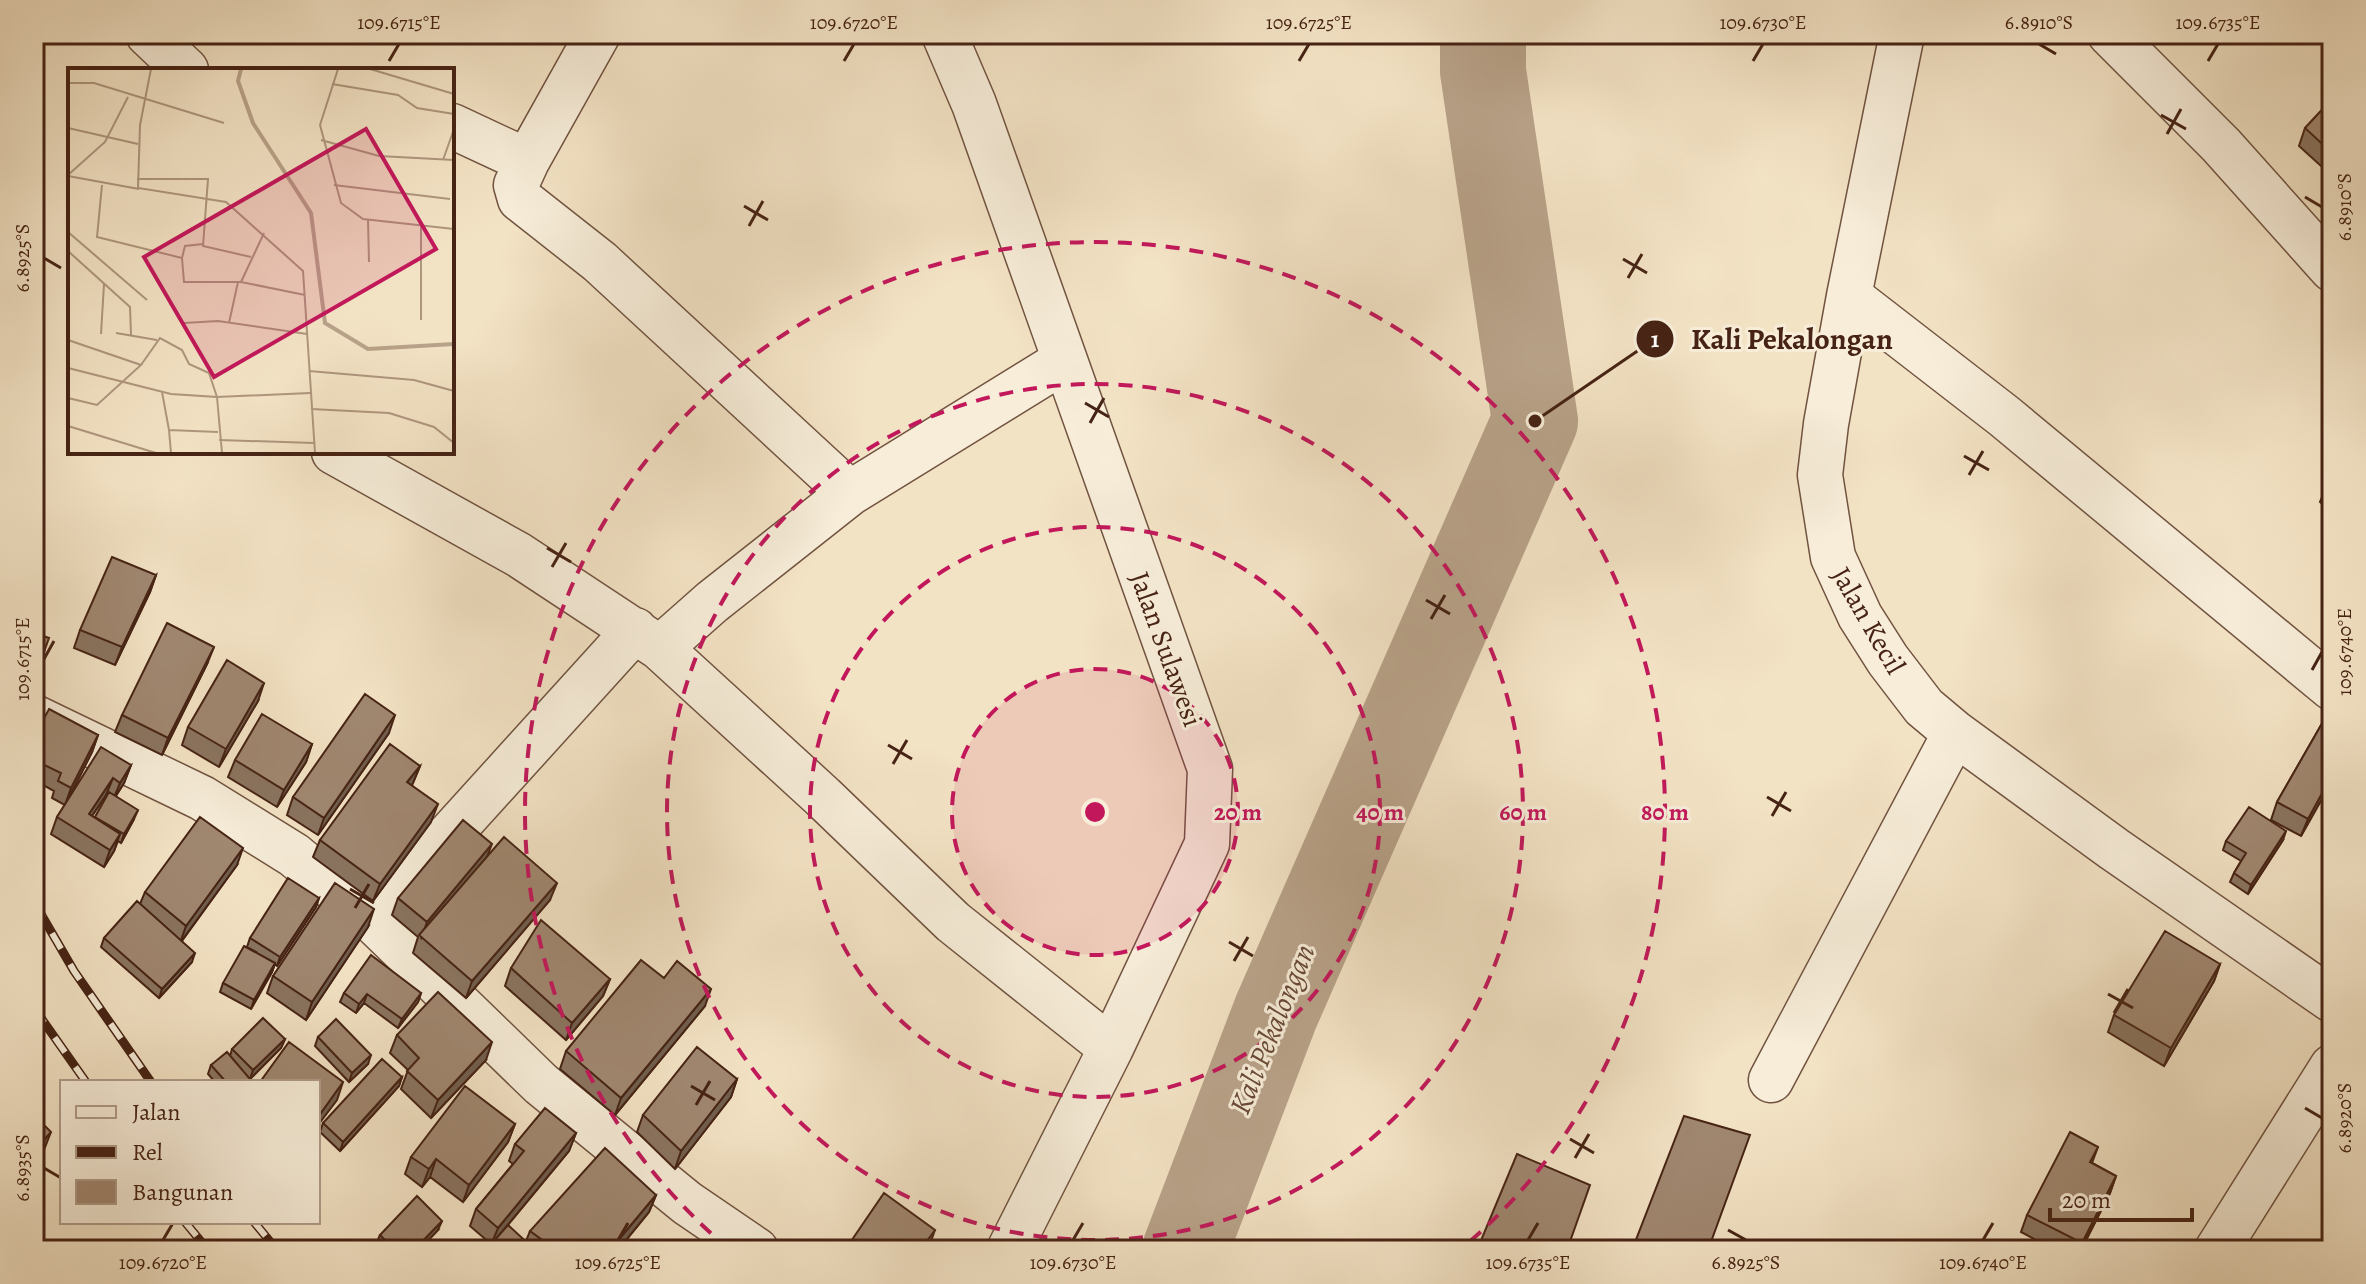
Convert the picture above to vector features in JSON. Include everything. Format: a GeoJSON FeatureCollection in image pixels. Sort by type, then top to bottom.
{"type":"FeatureCollection","features":[{"type":"Feature","properties":{"kind":"street"},"geometry":{"type":"LineString","coordinates":[[148,34],[184,68]]}},
{"type":"Feature","properties":{"kind":"street"},"geometry":{"type":"LineString","coordinates":[[598,34],[527,161],[516,185],[520,199],[600,262],[850,493]]}},
{"type":"Feature","properties":{"kind":"street","name":"Jalan Sulawesi"},"geometry":{"type":"LineString","coordinates":[[944,34],[981,123],[1210,769],[1207,844],[1111,1048],[1009,1250]]}},
{"type":"Feature","properties":{"kind":"street","name":"Jalan Kecil"},"geometry":{"type":"LineString","coordinates":[[1902,34],[1826,424],[1820,475],[1833,557],[1860,616],[1888,660],[1924,707],[2114,849],[2332,1000]]}},
{"type":"Feature","properties":{"kind":"street"},"geometry":{"type":"LineString","coordinates":[[2110,34],[2221,145],[2332,269]]}},
{"type":"Feature","properties":{"kind":"street"},"geometry":{"type":"LineString","coordinates":[[454,127],[527,161]]}},
{"type":"Feature","properties":{"kind":"street"},"geometry":{"type":"LineString","coordinates":[[1849,296],[2004,416],[2332,688]]}},
{"type":"Feature","properties":{"kind":"street"},"geometry":{"type":"LineString","coordinates":[[372,920],[648,639],[712,602],[850,493],[1064,361]]}},
{"type":"Feature","properties":{"kind":"street"},"geometry":{"type":"LineString","coordinates":[[338,454],[519,555],[648,639],[823,797],[953,922],[1111,1048]]}},
{"type":"Feature","properties":{"kind":"street"},"geometry":{"type":"LineString","coordinates":[[34,717],[215,806],[294,855],[372,920],[541,1084],[687,1203],[756,1250]]}},
{"type":"Feature","properties":{"kind":"street"},"geometry":{"type":"LineString","coordinates":[[1771,1080],[1955,733]]}},
{"type":"Feature","properties":{"kind":"street"},"geometry":{"type":"LineString","coordinates":[[2217,1250],[2332,1067]]}},
{"type":"Feature","properties":{"kind":"building"},"geometry":{"type":"Polygon","coordinates":[[[2332,99],[2332,153],[2305,128],[2332,99]]]}},
{"type":"Feature","properties":{"kind":"building"},"geometry":{"type":"Polygon","coordinates":[[[112,557],[156,575],[122,647],[80,630],[112,557]]]}},
{"type":"Feature","properties":{"kind":"building"},"geometry":{"type":"Polygon","coordinates":[[[2332,622],[2332,637],[2325,631],[2332,622]]]}},
{"type":"Feature","properties":{"kind":"building"},"geometry":{"type":"Polygon","coordinates":[[[167,623],[214,647],[168,738],[122,715],[167,623]]]}},
{"type":"Feature","properties":{"kind":"building"},"geometry":{"type":"Polygon","coordinates":[[[34,633],[49,638],[34,680],[34,633]]]}},
{"type":"Feature","properties":{"kind":"building"},"geometry":{"type":"Polygon","coordinates":[[[227,660],[264,683],[226,749],[188,727],[227,660]]]}},
{"type":"Feature","properties":{"kind":"building"},"geometry":{"type":"Polygon","coordinates":[[[365,694],[395,715],[324,818],[293,797],[365,694]]]}},
{"type":"Feature","properties":{"kind":"building"},"geometry":{"type":"Polygon","coordinates":[[[2332,706],[2332,775],[2308,819],[2277,802],[2332,706]]]}},
{"type":"Feature","properties":{"kind":"building"},"geometry":{"type":"Polygon","coordinates":[[[49,709],[98,735],[71,788],[58,781],[61,773],[34,760],[34,737],[49,709]]]}},
{"type":"Feature","properties":{"kind":"building"},"geometry":{"type":"Polygon","coordinates":[[[262,714],[312,744],[284,790],[235,760],[262,714]]]}},
{"type":"Feature","properties":{"kind":"building"},"geometry":{"type":"Polygon","coordinates":[[[390,744],[420,766],[407,782],[438,804],[380,884],[320,840],[390,744]]]}},
{"type":"Feature","properties":{"kind":"building"},"geometry":{"type":"Polygon","coordinates":[[[101,747],[131,765],[120,783],[113,778],[89,814],[120,834],[110,850],[57,817],[101,747]]]}},
{"type":"Feature","properties":{"kind":"building"},"geometry":{"type":"Polygon","coordinates":[[[109,792],[138,810],[124,834],[95,817],[109,792]]]}},
{"type":"Feature","properties":{"kind":"building"},"geometry":{"type":"Polygon","coordinates":[[[2249,807],[2286,831],[2251,885],[2234,873],[2246,853],[2226,841],[2249,807]]]}},
{"type":"Feature","properties":{"kind":"building"},"geometry":{"type":"Polygon","coordinates":[[[200,817],[243,848],[186,926],[145,892],[200,817]]]}},
{"type":"Feature","properties":{"kind":"building"},"geometry":{"type":"Polygon","coordinates":[[[463,820],[492,844],[427,922],[398,898],[463,820]]]}},
{"type":"Feature","properties":{"kind":"building"},"geometry":{"type":"Polygon","coordinates":[[[504,837],[557,883],[472,981],[419,935],[504,837]]]}},
{"type":"Feature","properties":{"kind":"building"},"geometry":{"type":"Polygon","coordinates":[[[288,878],[319,898],[280,957],[250,938],[288,878]]]}},
{"type":"Feature","properties":{"kind":"building"},"geometry":{"type":"Polygon","coordinates":[[[335,883],[374,909],[312,1002],[273,976],[335,883]]]}},
{"type":"Feature","properties":{"kind":"building"},"geometry":{"type":"Polygon","coordinates":[[[137,901],[195,953],[162,989],[104,938],[137,901]]]}},
{"type":"Feature","properties":{"kind":"building"},"geometry":{"type":"Polygon","coordinates":[[[541,920],[610,979],[572,1023],[511,968],[541,920]]]}},
{"type":"Feature","properties":{"kind":"building"},"geometry":{"type":"Polygon","coordinates":[[[2165,931],[2220,964],[2171,1048],[2114,1015],[2165,931]]]}},
{"type":"Feature","properties":{"kind":"building"},"geometry":{"type":"Polygon","coordinates":[[[244,946],[275,963],[254,1000],[223,983],[244,946]]]}},
{"type":"Feature","properties":{"kind":"building"},"geometry":{"type":"Polygon","coordinates":[[[371,955],[421,993],[402,1019],[367,994],[359,1004],[344,993],[371,955]]]}},
{"type":"Feature","properties":{"kind":"building"},"geometry":{"type":"Polygon","coordinates":[[[641,960],[664,978],[677,961],[711,989],[621,1098],[566,1051],[641,960]]]}},
{"type":"Feature","properties":{"kind":"building"},"geometry":{"type":"Polygon","coordinates":[[[438,992],[492,1042],[438,1100],[407,1071],[419,1058],[397,1035],[438,992]]]}},
{"type":"Feature","properties":{"kind":"building"},"geometry":{"type":"Polygon","coordinates":[[[263,1018],[285,1039],[253,1070],[232,1049],[263,1018]]]}},
{"type":"Feature","properties":{"kind":"building"},"geometry":{"type":"Polygon","coordinates":[[[336,1019],[371,1055],[352,1073],[318,1037],[336,1019]]]}},
{"type":"Feature","properties":{"kind":"building"},"geometry":{"type":"Polygon","coordinates":[[[289,1042],[343,1082],[320,1114],[320,1080],[261,1080],[289,1042]]]}},
{"type":"Feature","properties":{"kind":"building"},"geometry":{"type":"Polygon","coordinates":[[[697,1047],[737,1079],[681,1151],[643,1115],[697,1047]]]}},
{"type":"Feature","properties":{"kind":"building"},"geometry":{"type":"Polygon","coordinates":[[[227,1052],[250,1079],[224,1080],[211,1065],[227,1052]]]}},
{"type":"Feature","properties":{"kind":"building"},"geometry":{"type":"Polygon","coordinates":[[[382,1059],[402,1077],[343,1142],[323,1123],[382,1059]]]}},
{"type":"Feature","properties":{"kind":"building"},"geometry":{"type":"Polygon","coordinates":[[[465,1086],[515,1124],[469,1185],[436,1159],[429,1169],[411,1157],[465,1086]]]}},
{"type":"Feature","properties":{"kind":"building"},"geometry":{"type":"Polygon","coordinates":[[[545,1108],[576,1133],[498,1228],[476,1209],[524,1151],[515,1144],[545,1108]]]}},
{"type":"Feature","properties":{"kind":"building"},"geometry":{"type":"Polygon","coordinates":[[[34,1115],[51,1132],[34,1151],[34,1115]]]}},
{"type":"Feature","properties":{"kind":"building"},"geometry":{"type":"Polygon","coordinates":[[[1684,1116],[1750,1135],[1708,1250],[1632,1250],[1684,1116]]]}},
{"type":"Feature","properties":{"kind":"building"},"geometry":{"type":"Polygon","coordinates":[[[2070,1132],[2098,1147],[2090,1162],[2116,1176],[2082,1243],[2027,1215],[2070,1132]]]}},
{"type":"Feature","properties":{"kind":"building"},"geometry":{"type":"Polygon","coordinates":[[[605,1148],[656,1195],[610,1250],[556,1250],[530,1231],[605,1148]]]}},
{"type":"Feature","properties":{"kind":"building"},"geometry":{"type":"Polygon","coordinates":[[[1517,1154],[1590,1185],[1567,1250],[1477,1250],[1517,1154]]]}},
{"type":"Feature","properties":{"kind":"building"},"geometry":{"type":"Polygon","coordinates":[[[884,1193],[935,1230],[920,1250],[845,1250],[884,1193]]]}},
{"type":"Feature","properties":{"kind":"building"},"geometry":{"type":"Polygon","coordinates":[[[417,1196],[442,1221],[414,1250],[395,1250],[380,1235],[417,1196]]]}},
{"type":"Feature","properties":{"kind":"building"},"geometry":{"type":"Polygon","coordinates":[[[508,1225],[535,1250],[486,1250],[508,1225]]]}},
{"type":"Feature","properties":{"kind":"waterway","name":"Kali Pekalongan"},"geometry":{"type":"LineString","coordinates":[[1185,1250],[1276,1012],[1535,421],[1483,71],[1483,34]]}},
{"type":"Feature","properties":{"kind":"railway"},"geometry":{"type":"LineString","coordinates":[[34,902],[74,971],[150,1080]]}},
{"type":"Feature","properties":{"kind":"railway"},"geometry":{"type":"LineString","coordinates":[[34,1008],[85,1080]]}},
{"type":"Feature","properties":{"kind":"railway"},"geometry":{"type":"LineString","coordinates":[[187,1224],[208,1250]]}},
{"type":"Feature","properties":{"kind":"railway"},"geometry":{"type":"LineString","coordinates":[[256,1224],[277,1250]]}},
{"type":"Feature","properties":{"kind":"place","name":"Kali Pekalongan"},"geometry":{"type":"Point","coordinates":[1535,421]}}]}
